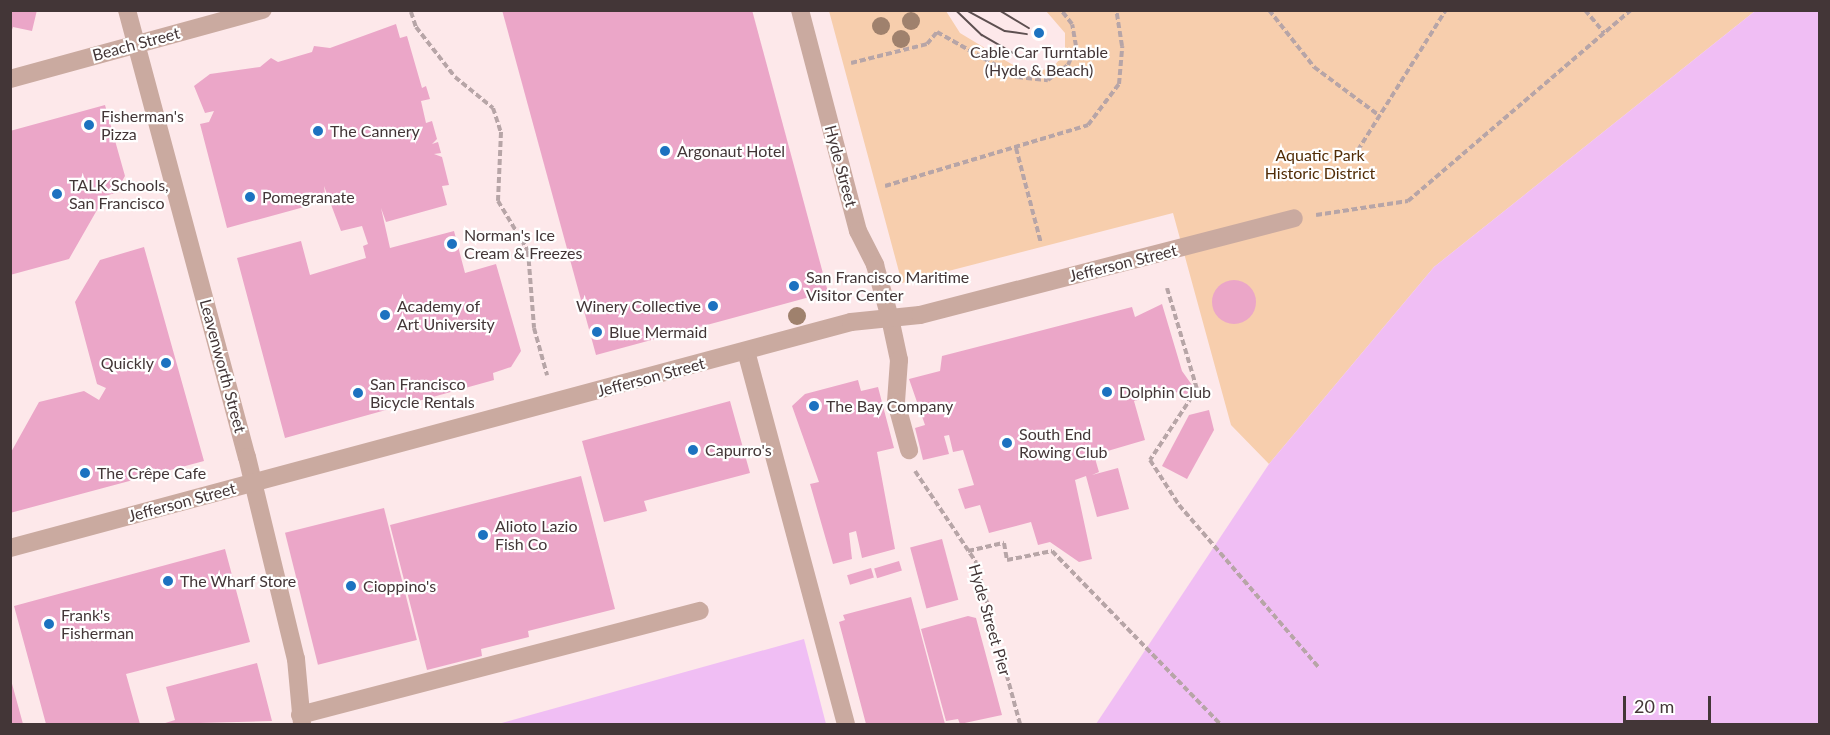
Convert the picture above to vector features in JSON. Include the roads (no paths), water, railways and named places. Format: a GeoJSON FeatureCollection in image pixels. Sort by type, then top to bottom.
{"type":"FeatureCollection","features":[{"type":"Feature","properties":{"kind":"street","name":"Leavenworth Street"},"geometry":{"type":"LineString","coordinates":[[127,10],[296,659],[301,720]]}},
{"type":"Feature","properties":{"kind":"street","name":"Beach Street"},"geometry":{"type":"LineString","coordinates":[[10,79],[263,10]]}},
{"type":"Feature","properties":{"kind":"street","name":"Hyde Street"},"geometry":{"type":"LineString","coordinates":[[800,10],[858,231],[875,264],[890,318]]}},
{"type":"Feature","properties":{"kind":"street","name":"Jefferson Street"},"geometry":{"type":"LineString","coordinates":[[10,548],[850,322],[890,318],[1294,218]]}},
{"type":"Feature","properties":{"kind":"street"},"geometry":{"type":"LineString","coordinates":[[890,318],[899,360],[896,402],[909,450]]}},
{"type":"Feature","properties":{"kind":"street"},"geometry":{"type":"LineString","coordinates":[[746,351],[846,724]]}},
{"type":"Feature","properties":{"kind":"street"},"geometry":{"type":"LineString","coordinates":[[301,720],[700,610]]}},
{"type":"Feature","properties":{"kind":"tram line"},"geometry":{"type":"LineString","coordinates":[[956,10],[982,35],[1022,58]]}},
{"type":"Feature","properties":{"kind":"tram line"},"geometry":{"type":"LineString","coordinates":[[966,10],[1005,31],[1027,34]]}},
{"type":"Feature","properties":{"kind":"tram line"},"geometry":{"type":"LineString","coordinates":[[999,10],[1029,28]]}},
{"type":"Feature","properties":{"kind":"place","name":"Cable Car Turntable (Hyde & Beach)"},"geometry":{"type":"Point","coordinates":[1039,33]}},
{"type":"Feature","properties":{"kind":"place","name":"Fisherman's Pizza"},"geometry":{"type":"Point","coordinates":[89,125]}},
{"type":"Feature","properties":{"kind":"place","name":"The Cannery"},"geometry":{"type":"Point","coordinates":[318,131]}},
{"type":"Feature","properties":{"kind":"place","name":"Argonaut Hotel"},"geometry":{"type":"Point","coordinates":[665,151]}},
{"type":"Feature","properties":{"kind":"place","name":"TALK Schools, San Francisco"},"geometry":{"type":"Point","coordinates":[57,194]}},
{"type":"Feature","properties":{"kind":"place","name":"Pomegranate"},"geometry":{"type":"Point","coordinates":[250,197]}},
{"type":"Feature","properties":{"kind":"place","name":"Norman's Ice Cream & Freezes"},"geometry":{"type":"Point","coordinates":[452,244]}},
{"type":"Feature","properties":{"kind":"place","name":"San Francisco Maritime Visitor Center"},"geometry":{"type":"Point","coordinates":[794,286]}},
{"type":"Feature","properties":{"kind":"place","name":"Winery Collective"},"geometry":{"type":"Point","coordinates":[713,306]}},
{"type":"Feature","properties":{"kind":"place","name":"Academy of Art University"},"geometry":{"type":"Point","coordinates":[385,315]}},
{"type":"Feature","properties":{"kind":"place","name":"Blue Mermaid"},"geometry":{"type":"Point","coordinates":[597,332]}},
{"type":"Feature","properties":{"kind":"place","name":"Quickly"},"geometry":{"type":"Point","coordinates":[166,363]}},
{"type":"Feature","properties":{"kind":"place","name":"Dolphin Club"},"geometry":{"type":"Point","coordinates":[1107,392]}},
{"type":"Feature","properties":{"kind":"place","name":"San Francisco Bicycle Rentals"},"geometry":{"type":"Point","coordinates":[358,393]}},
{"type":"Feature","properties":{"kind":"place","name":"The Bay Company"},"geometry":{"type":"Point","coordinates":[814,406]}},
{"type":"Feature","properties":{"kind":"place","name":"South End Rowing Club"},"geometry":{"type":"Point","coordinates":[1007,443]}},
{"type":"Feature","properties":{"kind":"place","name":"Capurro's"},"geometry":{"type":"Point","coordinates":[693,450]}},
{"type":"Feature","properties":{"kind":"place","name":"The Crêpe Cafe"},"geometry":{"type":"Point","coordinates":[85,473]}},
{"type":"Feature","properties":{"kind":"place","name":"Alioto Lazio Fish Co"},"geometry":{"type":"Point","coordinates":[483,535]}},
{"type":"Feature","properties":{"kind":"place","name":"The Wharf Store"},"geometry":{"type":"Point","coordinates":[168,581]}},
{"type":"Feature","properties":{"kind":"place","name":"Cioppino's"},"geometry":{"type":"Point","coordinates":[351,586]}},
{"type":"Feature","properties":{"kind":"place","name":"Frank's Fisherman"},"geometry":{"type":"Point","coordinates":[49,624]}},
{"type":"Feature","properties":{"kind":"park label","name":"Aquatic Park Historic District"},"geometry":{"type":"Point","coordinates":[1320,164]}}]}
